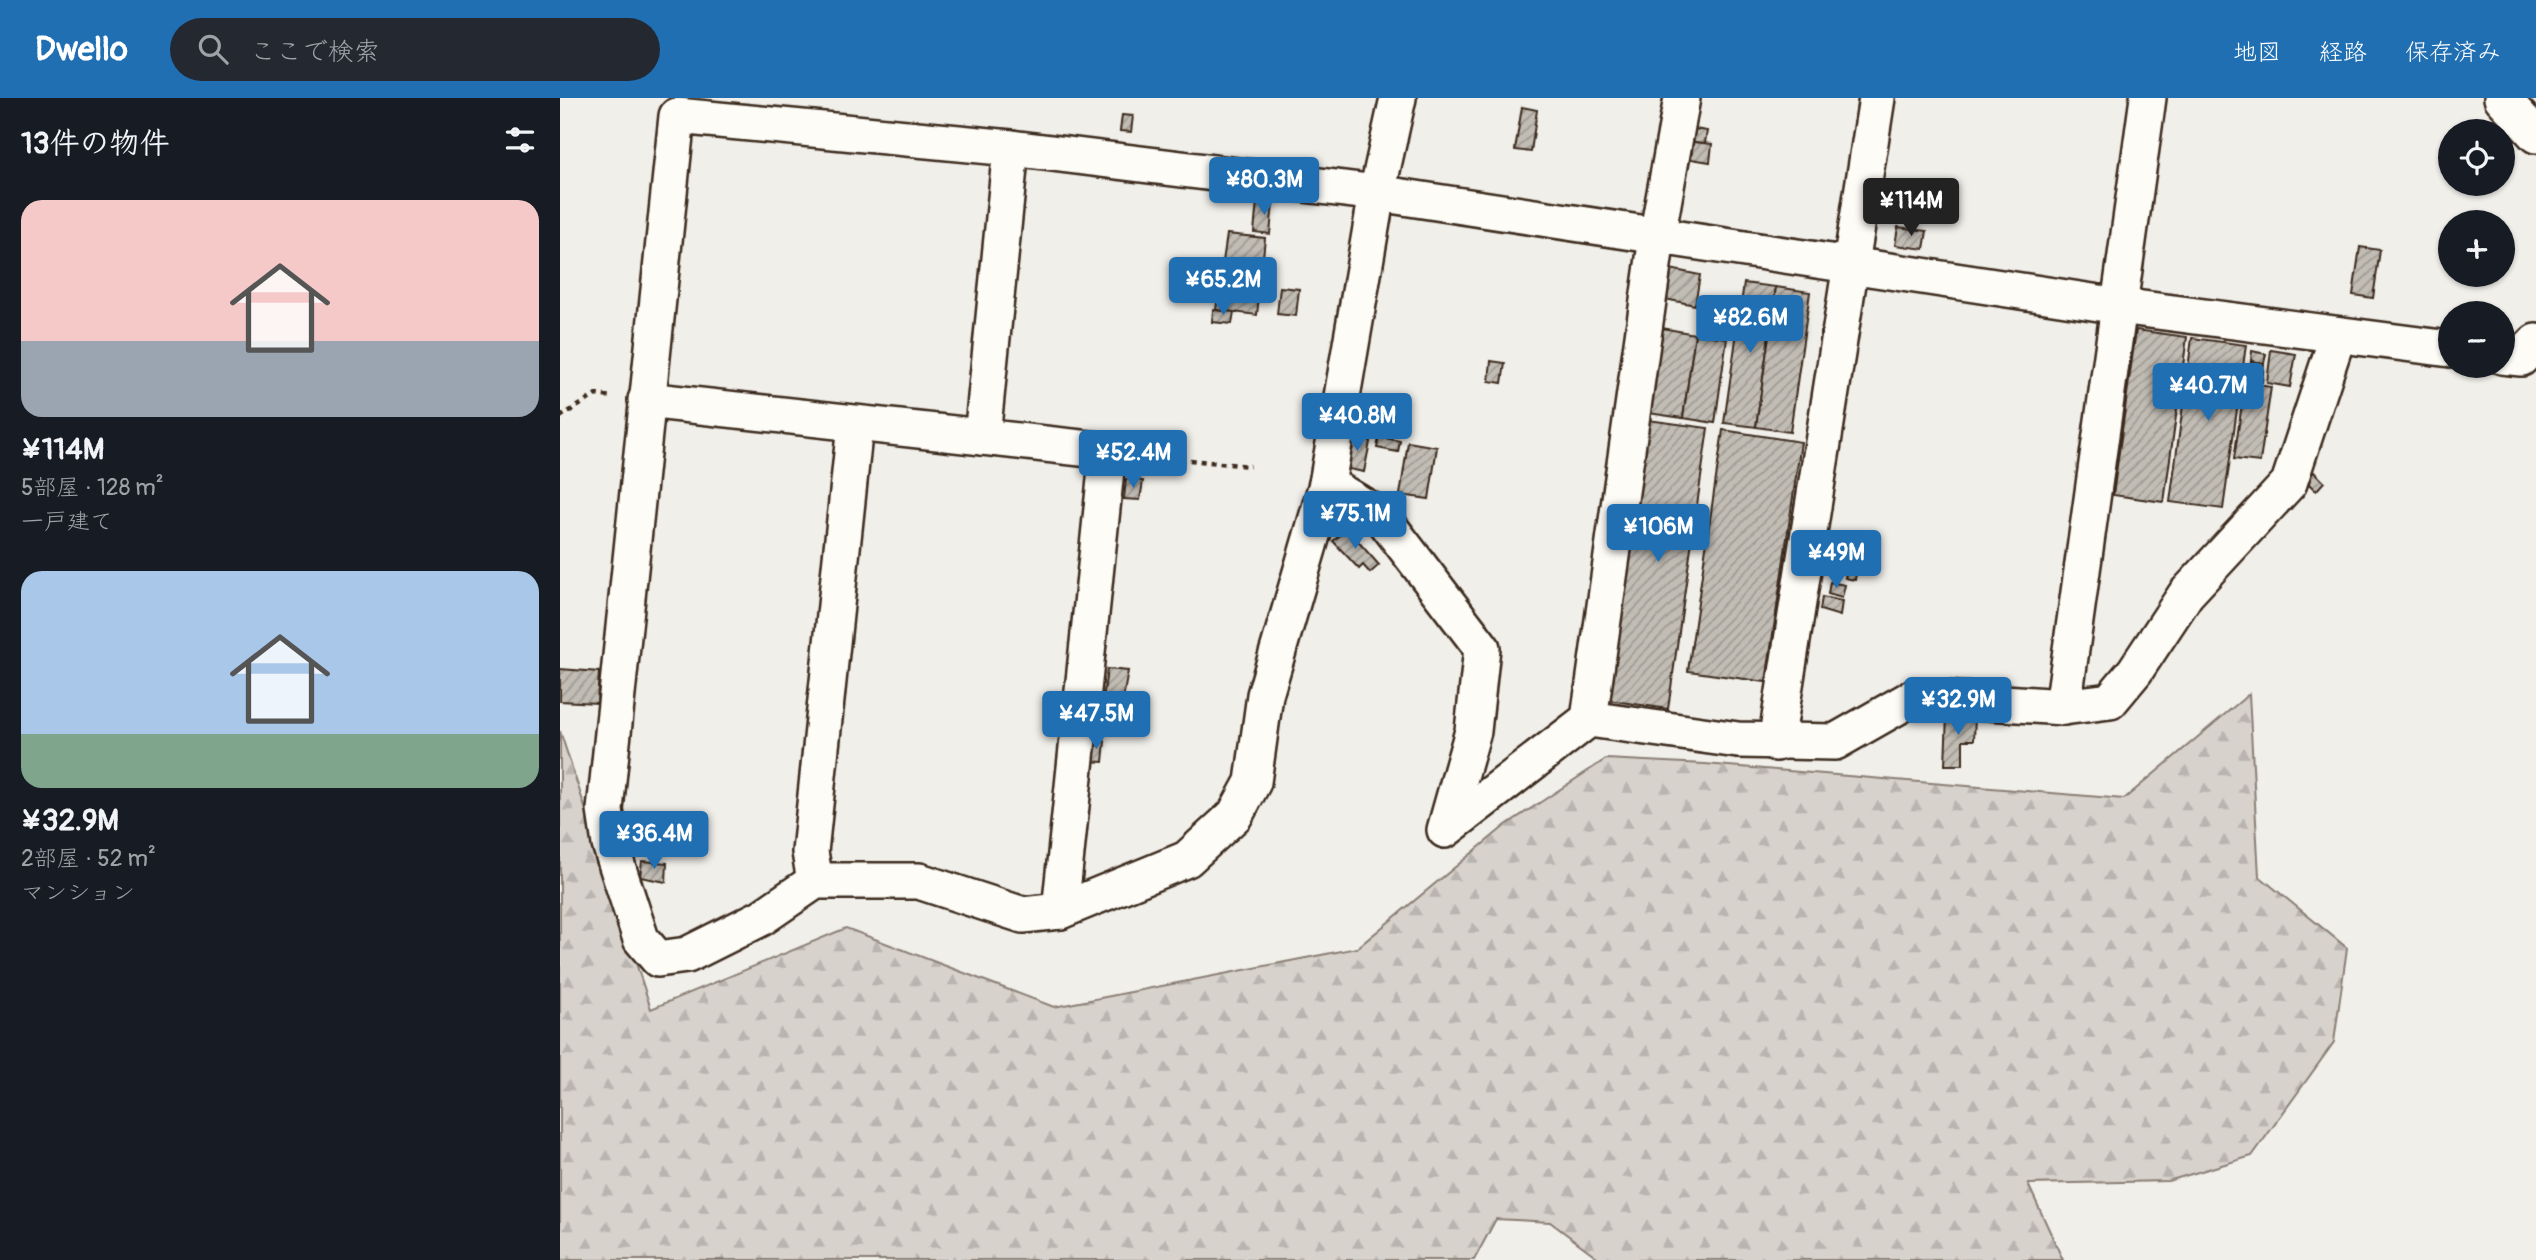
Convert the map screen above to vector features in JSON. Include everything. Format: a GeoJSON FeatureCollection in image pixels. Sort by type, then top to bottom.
{"type":"FeatureCollection","features":[{"type":"Feature","properties":{"kind":"street"},"geometry":{"type":"LineString","coordinates":[[1398,98],[1377,193],[1327,484],[1265,695],[1253,782],[1235,815],[1187,859],[1060,911],[1023,915],[919,881],[815,881],[761,918],[687,955],[658,959],[641,939],[610,844],[605,810],[677,116],[1011,148],[1377,193],[2119,306],[2438,348]]}},
{"type":"Feature","properties":{"kind":"street"},"geometry":{"type":"LineString","coordinates":[[1327,484],[1382,517],[1482,648],[1473,731],[1446,830],[1589,719],[1657,237],[1682,98]]}},
{"type":"Feature","properties":{"kind":"street"},"geometry":{"type":"LineString","coordinates":[[1776,743],[1877,98]]}},
{"type":"Feature","properties":{"kind":"street"},"geometry":{"type":"LineString","coordinates":[[2063,707],[2148,98]]}},
{"type":"Feature","properties":{"kind":"street"},"geometry":{"type":"LineString","coordinates":[[2502,98],[2536,135]]}},
{"type":"Feature","properties":{"kind":"street"},"geometry":{"type":"LineString","coordinates":[[982,437],[1011,148]]}},
{"type":"Feature","properties":{"kind":"street"},"geometry":{"type":"LineString","coordinates":[[1589,719],[1776,743],[1835,742],[1914,697],[2063,707],[2110,701],[2135,671],[2186,594],[2289,483],[2338,335]]}},
{"type":"Feature","properties":{"kind":"street"},"geometry":{"type":"LineString","coordinates":[[2515,357],[2521,358],[2536,342]]}},
{"type":"Feature","properties":{"kind":"street"},"geometry":{"type":"LineString","coordinates":[[646,400],[1108,451],[1060,911]]}},
{"type":"Feature","properties":{"kind":"street"},"geometry":{"type":"LineString","coordinates":[[815,881],[810,852],[855,425]]}},
{"type":"Feature","properties":{"kind":"path"},"geometry":{"type":"LineString","coordinates":[[560,417],[596,395],[646,400]]}},
{"type":"Feature","properties":{"kind":"path"},"geometry":{"type":"LineString","coordinates":[[1108,451],[1250,466]]}},
{"type":"Feature","properties":{"kind":"green space"},"geometry":{"type":"Polygon","coordinates":[[[2249,694],[2259,876],[2347,948],[2334,1042],[2252,1156],[2168,1181],[2028,1184],[2063,1260],[1601,1260],[1550,1222],[1496,1219],[1474,1260],[560,1260],[560,731],[651,1009],[846,928],[1054,1007],[1357,948],[1506,825],[1606,759],[1705,764],[2124,799],[2249,694]]]}},
{"type":"Feature","properties":{"kind":"building"},"geometry":{"type":"Polygon","coordinates":[[[1522,107],[1537,110],[1531,152],[1515,150],[1522,107]]]}},
{"type":"Feature","properties":{"kind":"building"},"geometry":{"type":"Polygon","coordinates":[[[1122,115],[1133,116],[1131,132],[1120,131],[1122,115]]]}},
{"type":"Feature","properties":{"kind":"building"},"geometry":{"type":"Polygon","coordinates":[[[1695,129],[1707,131],[1705,143],[1693,142],[1695,129]]]}},
{"type":"Feature","properties":{"kind":"building"},"geometry":{"type":"Polygon","coordinates":[[[1693,142],[1712,144],[1710,162],[1691,159],[1693,142]]]}},
{"type":"Feature","properties":{"kind":"building"},"geometry":{"type":"Polygon","coordinates":[[[1257,201],[1273,203],[1270,234],[1254,232],[1257,201]]]}},
{"type":"Feature","properties":{"kind":"building"},"geometry":{"type":"Polygon","coordinates":[[[1898,227],[1927,231],[1924,249],[1895,245],[1898,227]]]}},
{"type":"Feature","properties":{"kind":"building"},"geometry":{"type":"Polygon","coordinates":[[[1227,234],[1265,238],[1257,315],[1216,310],[1227,234]]]}},
{"type":"Feature","properties":{"kind":"building"},"geometry":{"type":"Polygon","coordinates":[[[2360,247],[2380,250],[2373,298],[2353,295],[2360,247]]]}},
{"type":"Feature","properties":{"kind":"building"},"geometry":{"type":"Polygon","coordinates":[[[1665,268],[1700,275],[1695,305],[1660,298],[1665,268]]]}},
{"type":"Feature","properties":{"kind":"building"},"geometry":{"type":"Polygon","coordinates":[[[1744,283],[1776,287],[1756,427],[1724,423],[1744,283]]]}},
{"type":"Feature","properties":{"kind":"building"},"geometry":{"type":"Polygon","coordinates":[[[1280,287],[1299,289],[1296,316],[1277,314],[1280,287]]]}},
{"type":"Feature","properties":{"kind":"building"},"geometry":{"type":"Polygon","coordinates":[[[1776,287],[1810,292],[1790,432],[1756,427],[1776,287]]]}},
{"type":"Feature","properties":{"kind":"building"},"geometry":{"type":"Polygon","coordinates":[[[1213,310],[1234,312],[1232,324],[1212,322],[1213,310]]]}},
{"type":"Feature","properties":{"kind":"building"},"geometry":{"type":"Polygon","coordinates":[[[1662,328],[1695,334],[1683,418],[1648,413],[1662,328]]]}},
{"type":"Feature","properties":{"kind":"building"},"geometry":{"type":"Polygon","coordinates":[[[2136,330],[2187,337],[2164,502],[2113,495],[2136,330]]]}},
{"type":"Feature","properties":{"kind":"building"},"geometry":{"type":"Polygon","coordinates":[[[1695,334],[1727,338],[1715,423],[1683,418],[1695,334]]]}},
{"type":"Feature","properties":{"kind":"building"},"geometry":{"type":"Polygon","coordinates":[[[2192,338],[2246,345],[2223,509],[2170,502],[2192,338]]]}},
{"type":"Feature","properties":{"kind":"building"},"geometry":{"type":"Polygon","coordinates":[[[2271,350],[2296,354],[2290,387],[2267,383],[2271,350]]]}},
{"type":"Feature","properties":{"kind":"building"},"geometry":{"type":"Polygon","coordinates":[[[2252,351],[2266,354],[2264,363],[2251,361],[2252,351]]]}},
{"type":"Feature","properties":{"kind":"building"},"geometry":{"type":"Polygon","coordinates":[[[1491,361],[1505,363],[1502,383],[1489,381],[1491,361]]]}},
{"type":"Feature","properties":{"kind":"building"},"geometry":{"type":"Polygon","coordinates":[[[2251,361],[2264,363],[2262,382],[2248,381],[2251,361]]]}},
{"type":"Feature","properties":{"kind":"building"},"geometry":{"type":"Polygon","coordinates":[[[2245,383],[2271,387],[2260,462],[2234,459],[2245,383]]]}},
{"type":"Feature","properties":{"kind":"building"},"geometry":{"type":"Polygon","coordinates":[[[1648,420],[1708,428],[1668,709],[1608,700],[1648,420]]]}},
{"type":"Feature","properties":{"kind":"building"},"geometry":{"type":"Polygon","coordinates":[[[1723,430],[1801,442],[1766,682],[1688,671],[1723,430]]]}},
{"type":"Feature","properties":{"kind":"building"},"geometry":{"type":"Polygon","coordinates":[[[1351,433],[1371,437],[1364,472],[1344,468],[1351,433]]]}},
{"type":"Feature","properties":{"kind":"building"},"geometry":{"type":"Polygon","coordinates":[[[1379,437],[1400,441],[1398,452],[1377,448],[1379,437]]]}},
{"type":"Feature","properties":{"kind":"building"},"geometry":{"type":"Polygon","coordinates":[[[1408,442],[1437,447],[1429,499],[1400,495],[1408,442]]]}},
{"type":"Feature","properties":{"kind":"building"},"geometry":{"type":"Polygon","coordinates":[[[2314,472],[2324,482],[2316,491],[2305,480],[2314,472]]]}},
{"type":"Feature","properties":{"kind":"building"},"geometry":{"type":"Polygon","coordinates":[[[1126,479],[1143,481],[1140,500],[1124,499],[1126,479]]]}},
{"type":"Feature","properties":{"kind":"building"},"geometry":{"type":"Polygon","coordinates":[[[1347,529],[1379,565],[1370,573],[1363,565],[1359,569],[1333,541],[1347,529]]]}},
{"type":"Feature","properties":{"kind":"building"},"geometry":{"type":"Polygon","coordinates":[[[1847,565],[1857,567],[1855,580],[1845,578],[1847,565]]]}},
{"type":"Feature","properties":{"kind":"building"},"geometry":{"type":"Polygon","coordinates":[[[1830,582],[1845,585],[1842,598],[1828,594],[1830,582]]]}},
{"type":"Feature","properties":{"kind":"building"},"geometry":{"type":"Polygon","coordinates":[[[1822,597],[1842,601],[1840,616],[1820,610],[1822,597]]]}},
{"type":"Feature","properties":{"kind":"building"},"geometry":{"type":"Polygon","coordinates":[[[560,669],[599,672],[597,703],[560,701],[560,669]]]}},
{"type":"Feature","properties":{"kind":"building"},"geometry":{"type":"Polygon","coordinates":[[[1107,669],[1128,671],[1118,727],[1100,725],[1107,669]]]}},
{"type":"Feature","properties":{"kind":"building"},"geometry":{"type":"Polygon","coordinates":[[[1947,714],[1975,715],[1974,740],[1963,740],[1963,765],[1945,765],[1947,714]]]}},
{"type":"Feature","properties":{"kind":"building"},"geometry":{"type":"Polygon","coordinates":[[[1089,739],[1105,741],[1103,762],[1087,761],[1089,739]]]}},
{"type":"Feature","properties":{"kind":"building"},"geometry":{"type":"Polygon","coordinates":[[[642,861],[667,863],[666,882],[640,877],[642,861]]]}}]}
